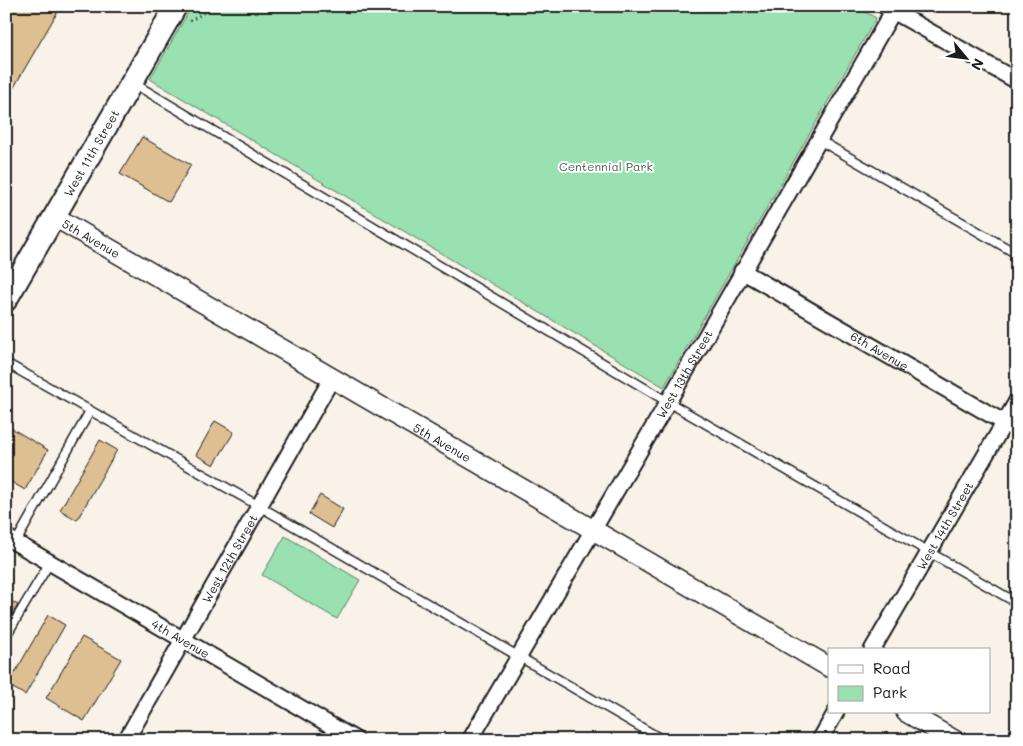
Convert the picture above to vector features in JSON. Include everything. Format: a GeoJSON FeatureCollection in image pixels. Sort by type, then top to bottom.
{"type":"FeatureCollection","features":[{"type":"Feature","properties":{"kind":"main road","name":"West 11th Street"},"geometry":{"type":"LineString","coordinates":[[9,291],[55,216],[132,82],[183,14]]}},
{"type":"Feature","properties":{"kind":"street"},"geometry":{"type":"LineString","coordinates":[[891,8],[1017,81]]}},
{"type":"Feature","properties":{"kind":"street","name":"West 13th Street"},"geometry":{"type":"LineString","coordinates":[[470,740],[819,140],[891,8]]}},
{"type":"Feature","properties":{"kind":"street","name":"5th Avenue"},"geometry":{"type":"LineString","coordinates":[[55,216],[828,667]]}},
{"type":"Feature","properties":{"kind":"street","name":"6th Avenue"},"geometry":{"type":"LineString","coordinates":[[742,271],[1010,426]]}},
{"type":"Feature","properties":{"kind":"street","name":"West 12th Street"},"geometry":{"type":"LineString","coordinates":[[126,740],[332,378]]}},
{"type":"Feature","properties":{"kind":"street","name":"West 14th Street"},"geometry":{"type":"LineString","coordinates":[[873,648],[929,552],[1010,426],[1017,401]]}},
{"type":"Feature","properties":{"kind":"street","name":"4th Avenue"},"geometry":{"type":"LineString","coordinates":[[11,540],[356,740]]}},
{"type":"Feature","properties":{"kind":"street"},"geometry":{"type":"LineString","coordinates":[[820,740],[835,714]]}},
{"type":"Feature","properties":{"kind":"street"},"geometry":{"type":"LineString","coordinates":[[909,714],[954,740]]}},
{"type":"Feature","properties":{"kind":"lane"},"geometry":{"type":"LineString","coordinates":[[132,82],[668,402],[1017,603]]}},
{"type":"Feature","properties":{"kind":"lane"},"geometry":{"type":"LineString","coordinates":[[819,140],[1017,254]]}},
{"type":"Feature","properties":{"kind":"lane"},"geometry":{"type":"LineString","coordinates":[[6,363],[259,506],[663,740]]}},
{"type":"Feature","properties":{"kind":"lane"},"geometry":{"type":"LineString","coordinates":[[11,540],[90,411]]}},
{"type":"Feature","properties":{"kind":"lane"},"geometry":{"type":"LineString","coordinates":[[6,636],[50,562]]}},
{"type":"Feature","properties":{"kind":"path"},"geometry":{"type":"LineString","coordinates":[[183,14],[215,6]]}},
{"type":"Feature","properties":{"kind":"green space","name":"Centennial Park"},"geometry":{"type":"Polygon","coordinates":[[[192,6],[855,6],[876,18],[664,387],[150,79],[192,6]]]}},
{"type":"Feature","properties":{"kind":"green space"},"geometry":{"type":"Polygon","coordinates":[[[285,536],[360,580],[337,619],[262,575],[285,536]]]}},
{"type":"Feature","properties":{"kind":"building"},"geometry":{"type":"Polygon","coordinates":[[[6,6],[61,6],[6,101],[6,6]]]}},
{"type":"Feature","properties":{"kind":"building"},"geometry":{"type":"Polygon","coordinates":[[[142,137],[191,165],[169,202],[120,174],[142,137]]]}},
{"type":"Feature","properties":{"kind":"building"},"geometry":{"type":"Polygon","coordinates":[[[215,421],[234,432],[214,465],[196,455],[215,421]]]}},
{"type":"Feature","properties":{"kind":"building"},"geometry":{"type":"Polygon","coordinates":[[[6,425],[48,450],[25,490],[6,479],[6,425]]]}},
{"type":"Feature","properties":{"kind":"building"},"geometry":{"type":"Polygon","coordinates":[[[100,440],[117,450],[77,520],[60,510],[100,440]]]}},
{"type":"Feature","properties":{"kind":"building"},"geometry":{"type":"Polygon","coordinates":[[[320,495],[343,509],[332,528],[309,514],[320,495]]]}},
{"type":"Feature","properties":{"kind":"building"},"geometry":{"type":"Polygon","coordinates":[[[6,598],[18,605],[6,624],[6,598]]]}},
{"type":"Feature","properties":{"kind":"building"},"geometry":{"type":"Polygon","coordinates":[[[48,615],[65,625],[25,695],[8,685],[48,615]]]}},
{"type":"Feature","properties":{"kind":"building"},"geometry":{"type":"Polygon","coordinates":[[[82,637],[121,659],[84,721],[46,698],[82,637]]]}}]}
